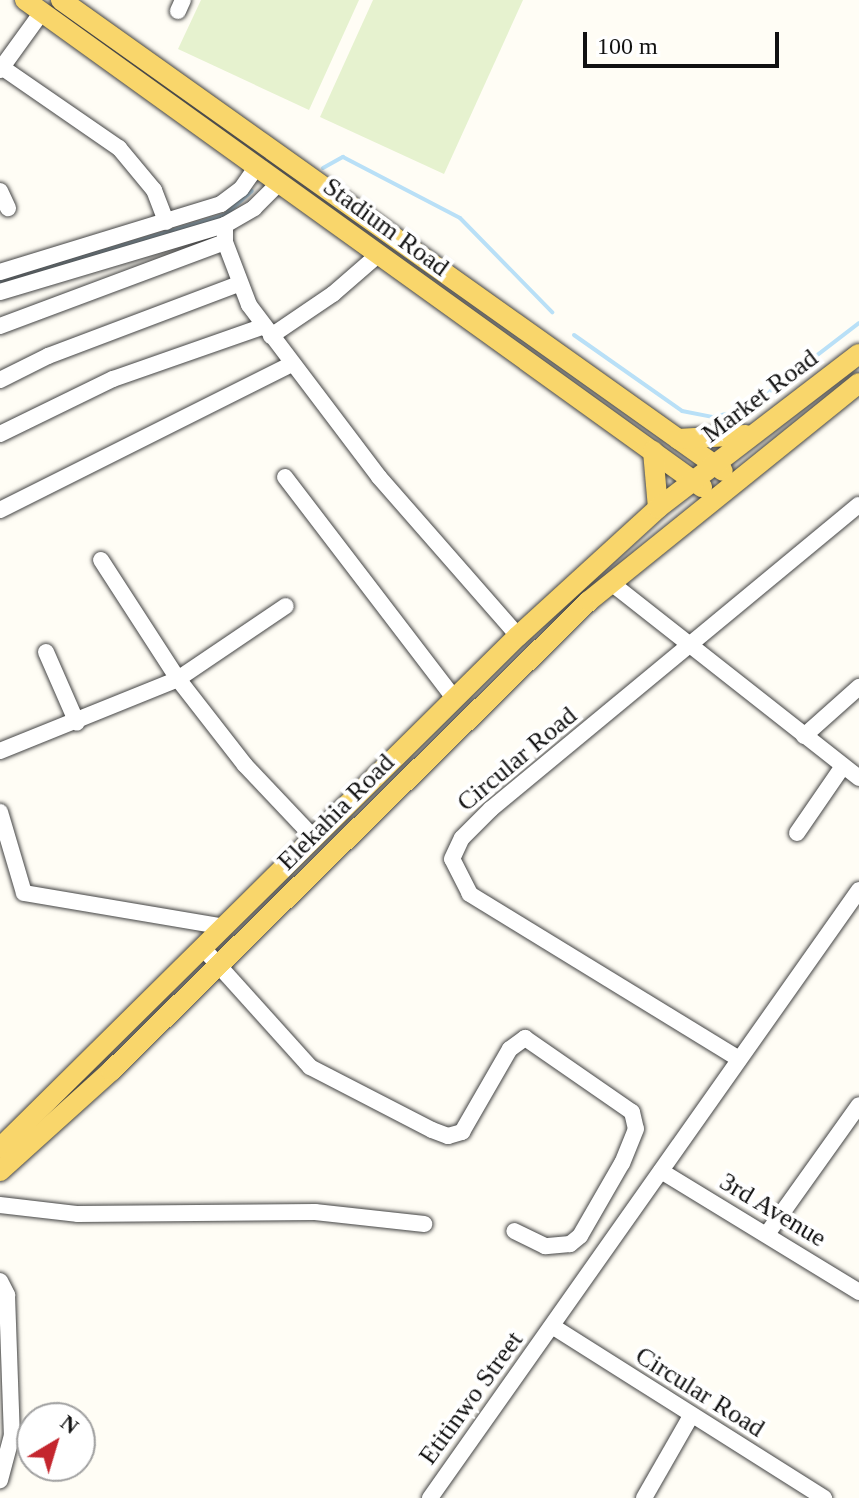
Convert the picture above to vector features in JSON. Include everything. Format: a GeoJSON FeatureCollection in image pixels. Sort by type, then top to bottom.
{"type":"FeatureCollection","features":[{"type":"Feature","properties":{"kind":"main road","name":"Stadium Road"},"geometry":{"type":"LineString","coordinates":[[61,0],[735,480]]}},
{"type":"Feature","properties":{"kind":"main road","name":"Stadium Road"},"geometry":{"type":"LineString","coordinates":[[34,6],[715,496]]}},
{"type":"Feature","properties":{"kind":"main road","name":"Market Road"},"geometry":{"type":"LineString","coordinates":[[692,480],[859,354]]}},
{"type":"Feature","properties":{"kind":"main road","name":"Market Road"},"geometry":{"type":"LineString","coordinates":[[715,496],[859,383]]}},
{"type":"Feature","properties":{"kind":"main road"},"geometry":{"type":"LineString","coordinates":[[676,439],[718,441],[750,435]]}},
{"type":"Feature","properties":{"kind":"main road"},"geometry":{"type":"LineString","coordinates":[[653,451],[658,508]]}},
{"type":"Feature","properties":{"kind":"main road","name":"Elekahia Road"},"geometry":{"type":"LineString","coordinates":[[0,1148],[518,636],[692,480]]}},
{"type":"Feature","properties":{"kind":"main road","name":"Elekahia Road"},"geometry":{"type":"LineString","coordinates":[[0,1171],[218,967],[610,582],[715,496]]}},
{"type":"Feature","properties":{"kind":"street"},"geometry":{"type":"LineString","coordinates":[[34,6],[1,68],[119,148],[154,190],[166,222]]}},
{"type":"Feature","properties":{"kind":"street"},"geometry":{"type":"LineString","coordinates":[[0,272],[166,222],[230,199],[257,166]]}},
{"type":"Feature","properties":{"kind":"street"},"geometry":{"type":"LineString","coordinates":[[0,326],[225,234],[280,182]]}},
{"type":"Feature","properties":{"kind":"street"},"geometry":{"type":"LineString","coordinates":[[0,191],[8,208]]}},
{"type":"Feature","properties":{"kind":"street"},"geometry":{"type":"LineString","coordinates":[[225,234],[239,284],[292,364],[379,477],[518,636]]}},
{"type":"Feature","properties":{"kind":"street"},"geometry":{"type":"LineString","coordinates":[[0,292],[225,234]]}},
{"type":"Feature","properties":{"kind":"street"},"geometry":{"type":"LineString","coordinates":[[0,434],[113,379],[268,331],[345,286],[379,254]]}},
{"type":"Feature","properties":{"kind":"street"},"geometry":{"type":"LineString","coordinates":[[0,380],[48,356],[239,284]]}},
{"type":"Feature","properties":{"kind":"street"},"geometry":{"type":"LineString","coordinates":[[0,510],[292,364]]}},
{"type":"Feature","properties":{"kind":"street"},"geometry":{"type":"LineString","coordinates":[[285,477],[454,698]]}},
{"type":"Feature","properties":{"kind":"street","name":"Circular Road"},"geometry":{"type":"LineString","coordinates":[[739,1059],[470,894],[452,859],[478,820],[859,505]]}},
{"type":"Feature","properties":{"kind":"street"},"geometry":{"type":"LineString","coordinates":[[101,560],[178,679],[245,765],[314,838]]}},
{"type":"Feature","properties":{"kind":"street"},"geometry":{"type":"LineString","coordinates":[[610,582],[859,778]]}},
{"type":"Feature","properties":{"kind":"street"},"geometry":{"type":"LineString","coordinates":[[0,751],[77,723],[178,679],[286,606]]}},
{"type":"Feature","properties":{"kind":"street"},"geometry":{"type":"LineString","coordinates":[[46,652],[77,723]]}},
{"type":"Feature","properties":{"kind":"street"},"geometry":{"type":"LineString","coordinates":[[804,736],[859,687]]}},
{"type":"Feature","properties":{"kind":"street"},"geometry":{"type":"LineString","coordinates":[[797,833],[843,766]]}},
{"type":"Feature","properties":{"kind":"street"},"geometry":{"type":"LineString","coordinates":[[0,812],[24,893],[224,927]]}},
{"type":"Feature","properties":{"kind":"street","name":"Etitinwo Street"},"geometry":{"type":"LineString","coordinates":[[430,1498],[859,890]]}},
{"type":"Feature","properties":{"kind":"street"},"geometry":{"type":"LineString","coordinates":[[203,948],[316,1071],[448,1136],[462,1132],[510,1049],[525,1038],[632,1112],[638,1121],[627,1152],[580,1236],[570,1244],[545,1246],[514,1231]]}},
{"type":"Feature","properties":{"kind":"street"},"geometry":{"type":"LineString","coordinates":[[767,1234],[853,1126],[859,1105]]}},
{"type":"Feature","properties":{"kind":"street","name":"3rd Avenue"},"geometry":{"type":"LineString","coordinates":[[661,1171],[859,1292]]}},
{"type":"Feature","properties":{"kind":"street"},"geometry":{"type":"LineString","coordinates":[[0,1205],[78,1214],[315,1212],[424,1224]]}},
{"type":"Feature","properties":{"kind":"street"},"geometry":{"type":"LineString","coordinates":[[0,1281],[7,1295],[12,1435],[0,1480]]}},
{"type":"Feature","properties":{"kind":"street","name":"Circular Road"},"geometry":{"type":"LineString","coordinates":[[552,1326],[822,1498]]}},
{"type":"Feature","properties":{"kind":"street"},"geometry":{"type":"LineString","coordinates":[[644,1498],[691,1416]]}},
{"type":"Feature","properties":{"kind":"green space"},"geometry":{"type":"Polygon","coordinates":[[[201,0],[359,0],[309,110],[178,49],[201,0]]]}},
{"type":"Feature","properties":{"kind":"green space"},"geometry":{"type":"Polygon","coordinates":[[[373,0],[523,0],[444,174],[320,117],[373,0]]]}},
{"type":"Feature","properties":{"kind":"waterway"},"geometry":{"type":"LineString","coordinates":[[323,168],[343,157],[460,218],[552,312]]}},
{"type":"Feature","properties":{"kind":"waterway"},"geometry":{"type":"LineString","coordinates":[[0,282],[225,215],[252,191]]}},
{"type":"Feature","properties":{"kind":"waterway"},"geometry":{"type":"LineString","coordinates":[[574,335],[682,411],[713,417],[747,409],[859,323]]}}]}
